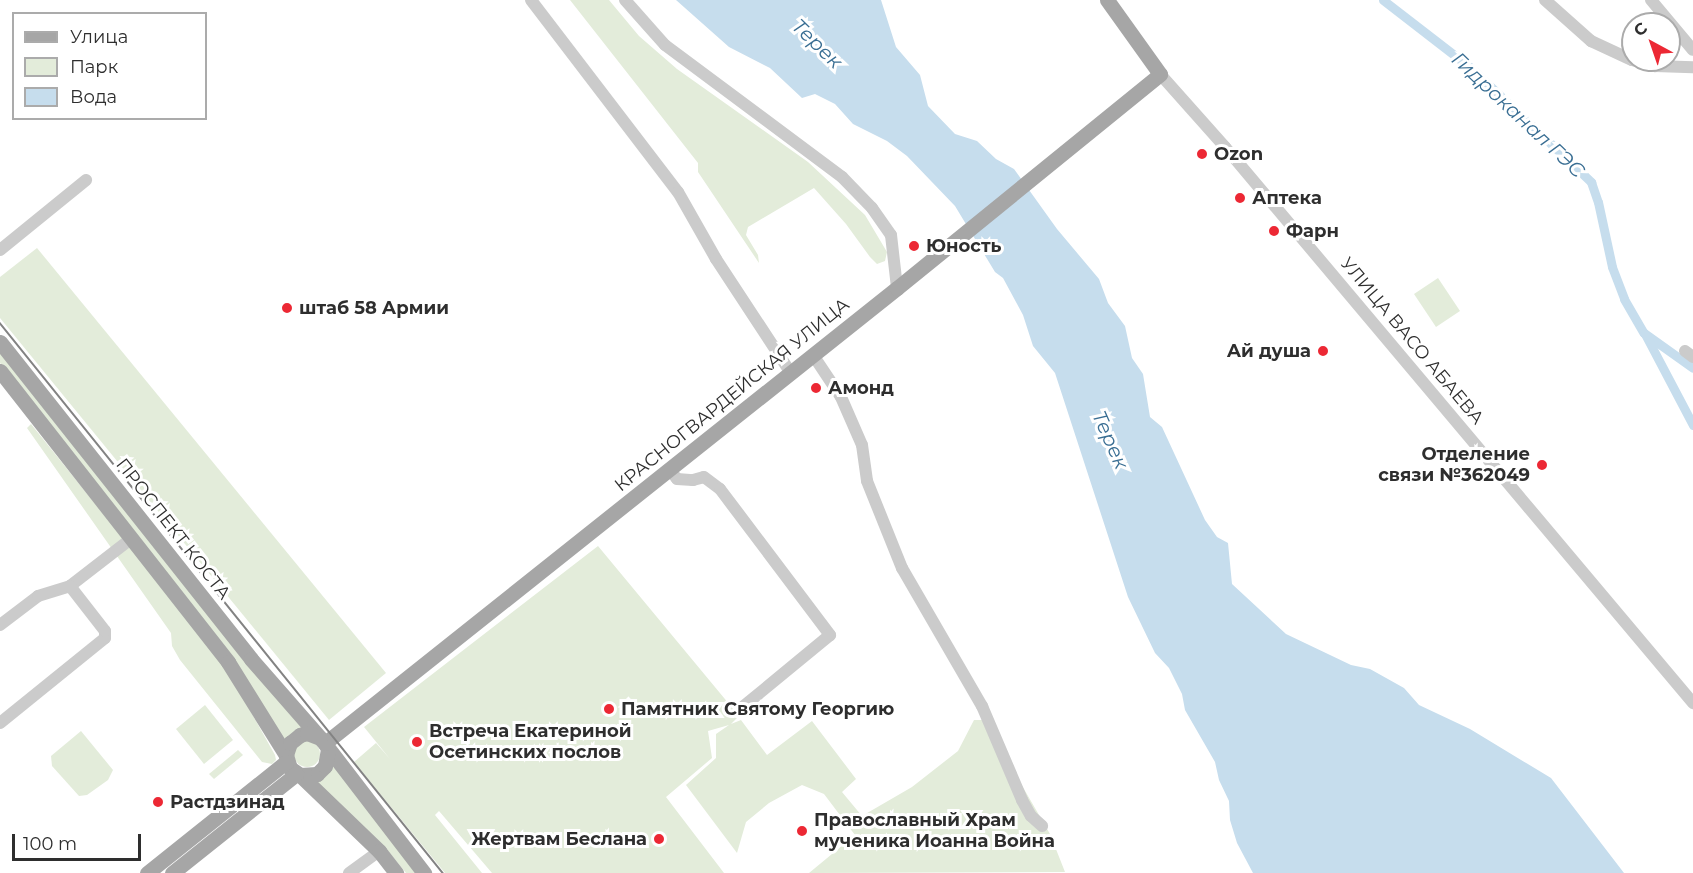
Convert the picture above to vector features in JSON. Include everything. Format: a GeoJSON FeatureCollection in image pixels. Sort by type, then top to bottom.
{"type":"FeatureCollection","features":[{"type":"Feature","properties":{"kind":"main road","name":"УЛИЦА ВАСО АБАЕВА"},"geometry":{"type":"LineString","coordinates":[[1107,0],[1160,74]]}},
{"type":"Feature","properties":{"kind":"main road","name":"КРАСНОГВАРДЕЙСКАЯ УЛИЦА"},"geometry":{"type":"LineString","coordinates":[[324,743],[945,250],[1160,74]]}},
{"type":"Feature","properties":{"kind":"main road","name":"ПРОСПЕКТ КОСТА"},"geometry":{"type":"LineString","coordinates":[[0,342],[251,659],[324,743],[424,873]]}},
{"type":"Feature","properties":{"kind":"main road"},"geometry":{"type":"LineString","coordinates":[[0,371],[228,662],[298,775],[379,850],[396,873]]}},
{"type":"Feature","properties":{"kind":"main road"},"geometry":{"type":"LineString","coordinates":[[147,873],[286,758],[290,743],[300,735],[307,733],[324,743],[328,760],[322,770],[312,776],[298,775],[172,873]]}},
{"type":"Feature","properties":{"kind":"street"},"geometry":{"type":"LineString","coordinates":[[531,0],[678,192],[716,260],[791,373]]}},
{"type":"Feature","properties":{"kind":"street"},"geometry":{"type":"LineString","coordinates":[[625,0],[665,45],[842,177],[872,208],[891,235],[897,288]]}},
{"type":"Feature","properties":{"kind":"street"},"geometry":{"type":"LineString","coordinates":[[1545,0],[1591,41],[1632,60],[1655,66],[1693,67]]}},
{"type":"Feature","properties":{"kind":"street"},"geometry":{"type":"LineString","coordinates":[[1651,0],[1693,50]]}},
{"type":"Feature","properties":{"kind":"street","name":"УЛИЦА ВАСО АБАЕВА"},"geometry":{"type":"LineString","coordinates":[[1160,74],[1225,147],[1693,703]]}},
{"type":"Feature","properties":{"kind":"street"},"geometry":{"type":"LineString","coordinates":[[0,250],[86,180]]}},
{"type":"Feature","properties":{"kind":"street"},"geometry":{"type":"LineString","coordinates":[[813,355],[841,398],[862,446],[867,481],[902,568],[982,706],[1022,800],[1031,816],[1042,826]]}},
{"type":"Feature","properties":{"kind":"street"},"geometry":{"type":"LineString","coordinates":[[670,470],[677,479],[693,480],[704,477],[720,489],[830,635],[744,706]]}},
{"type":"Feature","properties":{"kind":"street"},"geometry":{"type":"LineString","coordinates":[[0,625],[38,596],[70,586],[132,538]]}},
{"type":"Feature","properties":{"kind":"street"},"geometry":{"type":"LineString","coordinates":[[0,723],[105,638],[105,631],[70,586]]}},
{"type":"Feature","properties":{"kind":"street"},"geometry":{"type":"LineString","coordinates":[[349,873],[379,850]]}},
{"type":"Feature","properties":{"kind":"green space"},"geometry":{"type":"Polygon","coordinates":[[[570,0],[609,0],[639,36],[677,69],[808,162],[865,215],[887,252],[885,261],[877,264],[870,257],[846,224],[814,188],[748,227],[746,235],[758,255],[759,263],[698,172],[698,163],[570,0]]]}},
{"type":"Feature","properties":{"kind":"green space"},"geometry":{"type":"Polygon","coordinates":[[[37,248],[386,673],[329,720],[0,318],[0,277],[37,248]]]}},
{"type":"Feature","properties":{"kind":"green space"},"geometry":{"type":"Polygon","coordinates":[[[1438,278],[1460,311],[1436,327],[1414,294],[1438,278]]]}},
{"type":"Feature","properties":{"kind":"green space"},"geometry":{"type":"Polygon","coordinates":[[[0,350],[305,729],[286,741],[99,489],[0,363],[0,350]]]}},
{"type":"Feature","properties":{"kind":"green space"},"geometry":{"type":"Polygon","coordinates":[[[31,424],[224,664],[275,755],[276,760],[272,764],[262,762],[180,660],[172,646],[171,633],[27,428],[31,424]]]}},
{"type":"Feature","properties":{"kind":"green space"},"geometry":{"type":"Polygon","coordinates":[[[598,546],[739,716],[731,724],[741,720],[767,755],[812,721],[856,779],[842,792],[862,816],[912,787],[958,751],[974,720],[984,720],[1050,834],[1065,872],[809,873],[855,835],[824,794],[802,785],[769,803],[746,822],[737,853],[686,785],[716,758],[716,734],[729,725],[708,731],[712,758],[666,797],[724,873],[492,873],[439,811],[435,815],[482,873],[445,873],[354,762],[376,743],[390,759],[364,727],[598,546]]]}},
{"type":"Feature","properties":{"kind":"green space"},"geometry":{"type":"Polygon","coordinates":[[[205,705],[233,740],[204,764],[176,729],[205,705]]]}},
{"type":"Feature","properties":{"kind":"green space"},"geometry":{"type":"Polygon","coordinates":[[[81,731],[113,770],[108,780],[87,795],[79,796],[52,766],[51,756],[81,731]]]}},
{"type":"Feature","properties":{"kind":"green space"},"geometry":{"type":"Polygon","coordinates":[[[307,741],[316,745],[320,754],[316,763],[307,767],[298,763],[294,754],[298,745],[307,741]]]}},
{"type":"Feature","properties":{"kind":"green space"},"geometry":{"type":"Polygon","coordinates":[[[238,750],[243,755],[214,779],[209,774],[238,750]]]}},
{"type":"Feature","properties":{"kind":"green space"},"geometry":{"type":"Polygon","coordinates":[[[332,762],[418,873],[406,873],[384,846],[313,779],[332,762]]]}},
{"type":"Feature","properties":{"kind":"water","name":"Терек"},"geometry":{"type":"Polygon","coordinates":[[[676,0],[881,0],[896,47],[920,75],[928,106],[955,134],[977,141],[996,159],[1014,169],[1057,229],[1099,279],[1108,303],[1125,326],[1132,358],[1143,374],[1150,417],[1162,427],[1205,520],[1217,537],[1228,543],[1232,584],[1286,634],[1351,665],[1370,669],[1404,688],[1419,705],[1470,729],[1551,778],[1624,873],[1253,873],[1237,843],[1230,820],[1229,801],[1219,780],[1215,762],[1185,710],[1182,694],[1169,668],[1155,653],[1128,597],[1055,373],[1033,346],[1023,315],[1003,278],[995,272],[955,206],[907,156],[887,141],[853,124],[835,104],[815,94],[802,98],[770,68],[729,47],[676,0]]]}},
{"type":"Feature","properties":{"kind":"waterway","name":"Гидроканал ГЭС"},"geometry":{"type":"LineString","coordinates":[[1383,0],[1471,68],[1591,182],[1598,202],[1612,267],[1624,299],[1644,333],[1693,368]]}},
{"type":"Feature","properties":{"kind":"waterway"},"geometry":{"type":"LineString","coordinates":[[1645,334],[1693,425]]}},
{"type":"Feature","properties":{"kind":"tram line"},"geometry":{"type":"LineString","coordinates":[[0,323],[443,873]]}},
{"type":"Feature","properties":{"kind":"place","name":"Ozon"},"geometry":{"type":"Point","coordinates":[1202,154]}},
{"type":"Feature","properties":{"kind":"place","name":"Аптека"},"geometry":{"type":"Point","coordinates":[1240,198]}},
{"type":"Feature","properties":{"kind":"place","name":"Фарн"},"geometry":{"type":"Point","coordinates":[1274,231]}},
{"type":"Feature","properties":{"kind":"place","name":"Юность"},"geometry":{"type":"Point","coordinates":[914,246]}},
{"type":"Feature","properties":{"kind":"place","name":"штаб 58 Армии"},"geometry":{"type":"Point","coordinates":[287,308]}},
{"type":"Feature","properties":{"kind":"place","name":"Ай душа"},"geometry":{"type":"Point","coordinates":[1323,351]}},
{"type":"Feature","properties":{"kind":"place","name":"Амонд"},"geometry":{"type":"Point","coordinates":[816,388]}},
{"type":"Feature","properties":{"kind":"place","name":"Отделение связи №362049"},"geometry":{"type":"Point","coordinates":[1542,465]}},
{"type":"Feature","properties":{"kind":"place","name":"Памятник Святому Георгию"},"geometry":{"type":"Point","coordinates":[609,709]}},
{"type":"Feature","properties":{"kind":"place","name":"Встреча Екатериной Осетинских послов"},"geometry":{"type":"Point","coordinates":[417,742]}},
{"type":"Feature","properties":{"kind":"place","name":"Растдзинад"},"geometry":{"type":"Point","coordinates":[158,802]}},
{"type":"Feature","properties":{"kind":"place","name":"Православный Храм мученика Иоанна Война"},"geometry":{"type":"Point","coordinates":[802,831]}},
{"type":"Feature","properties":{"kind":"place","name":"Жертвам Беслана"},"geometry":{"type":"Point","coordinates":[659,839]}}]}
